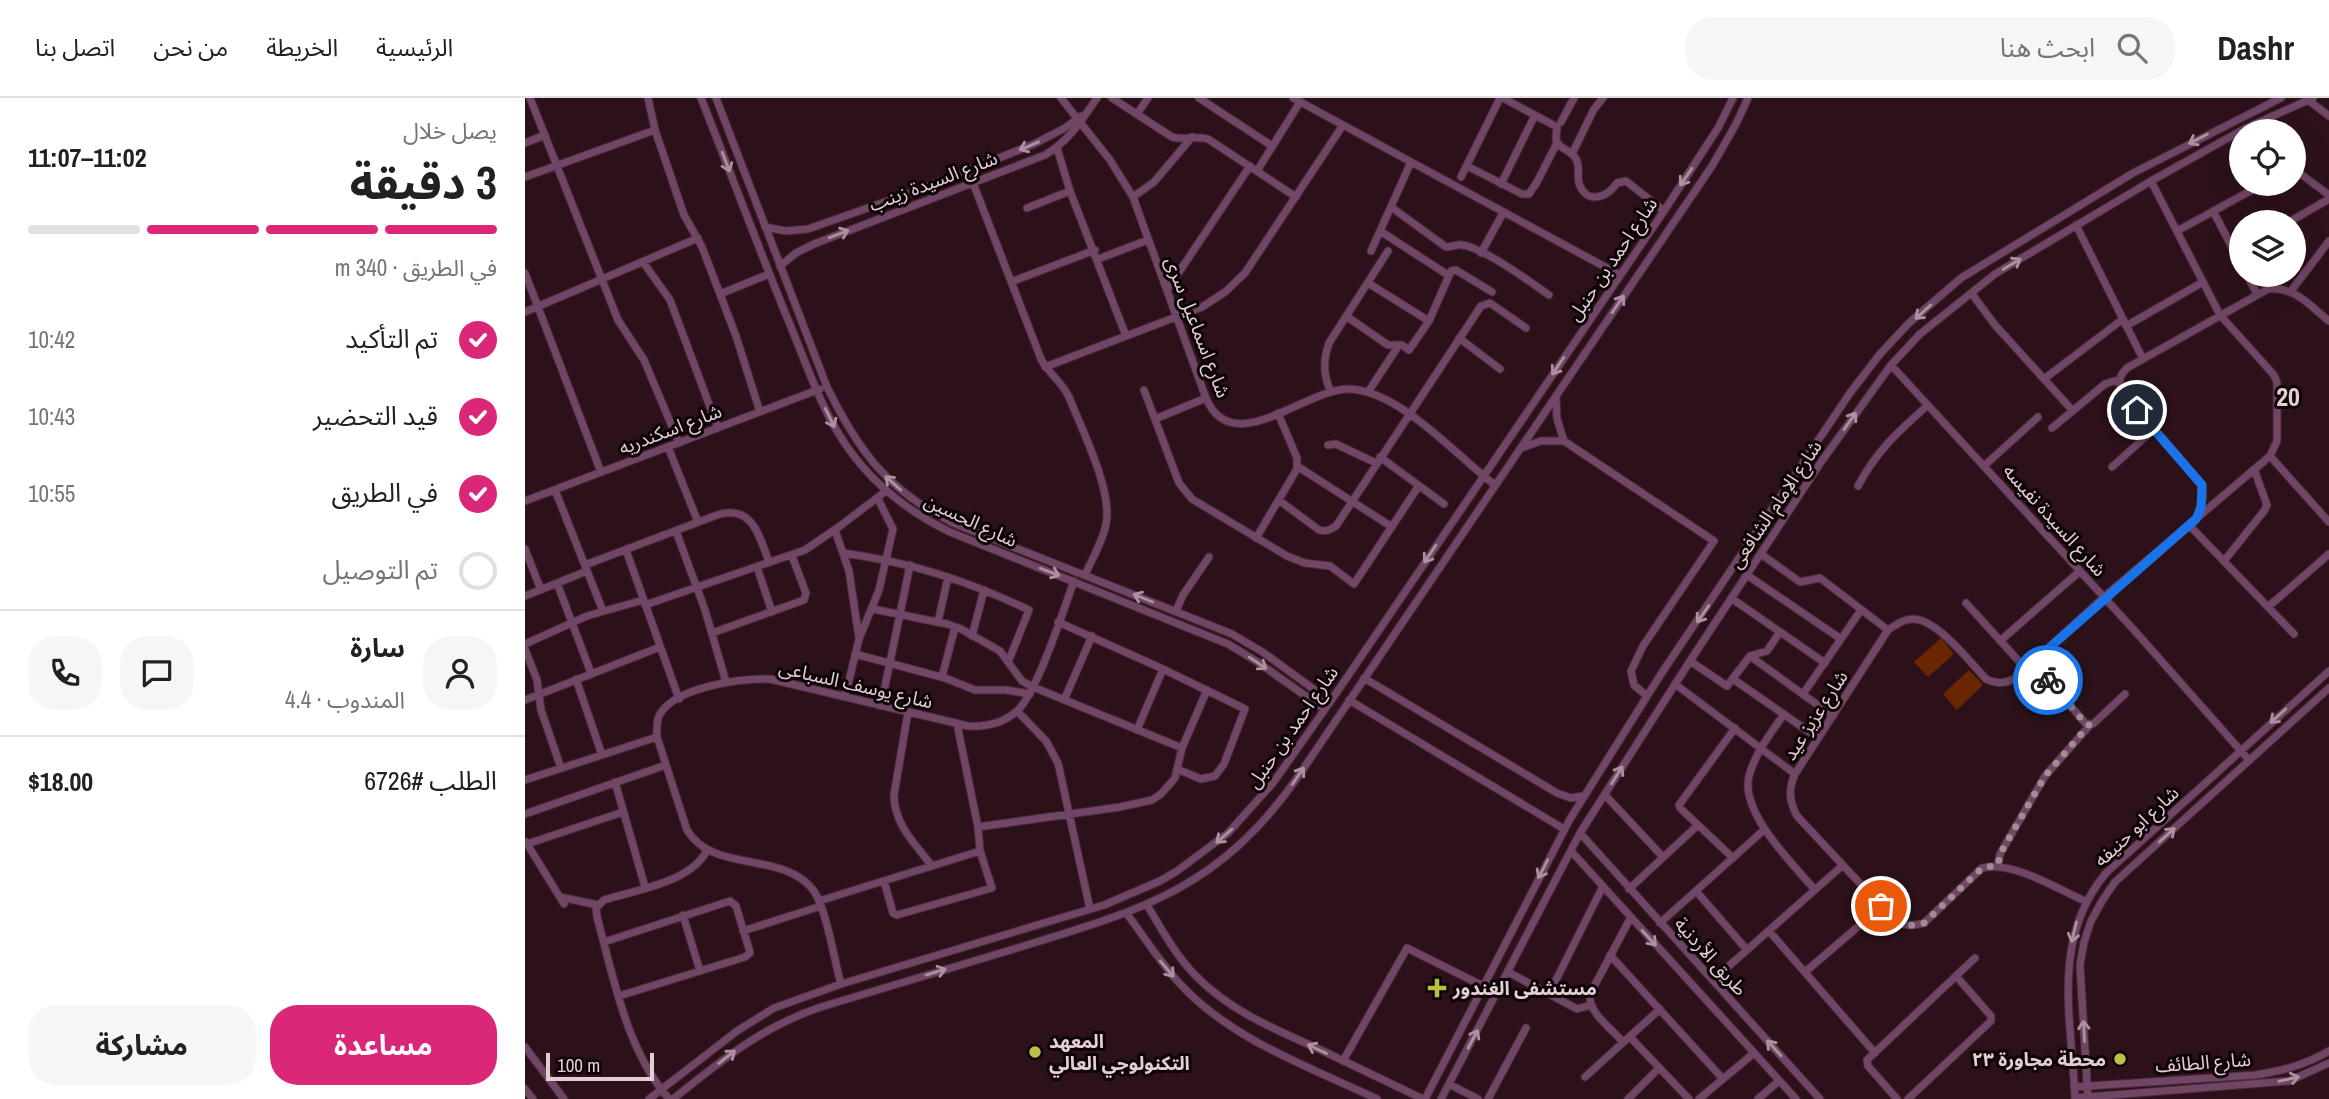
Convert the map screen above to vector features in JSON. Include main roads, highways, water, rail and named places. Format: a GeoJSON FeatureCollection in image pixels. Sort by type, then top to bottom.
{"type":"FeatureCollection","features":[{"type":"Feature","properties":{"kind":"place","name":"مستشفى الغندور"},"geometry":{"type":"Point","coordinates":[1437,988]}},
{"type":"Feature","properties":{"kind":"place","name":"المعهد التكنولوجي العالي"},"geometry":{"type":"Point","coordinates":[1035,1052]}},
{"type":"Feature","properties":{"kind":"place","name":"محطة مجاورة ٢٣"},"geometry":{"type":"Point","coordinates":[2120,1059]}},
{"type":"Feature","properties":{"kind":"district","name":"20"},"geometry":{"type":"Point","coordinates":[2288,396]}}]}
